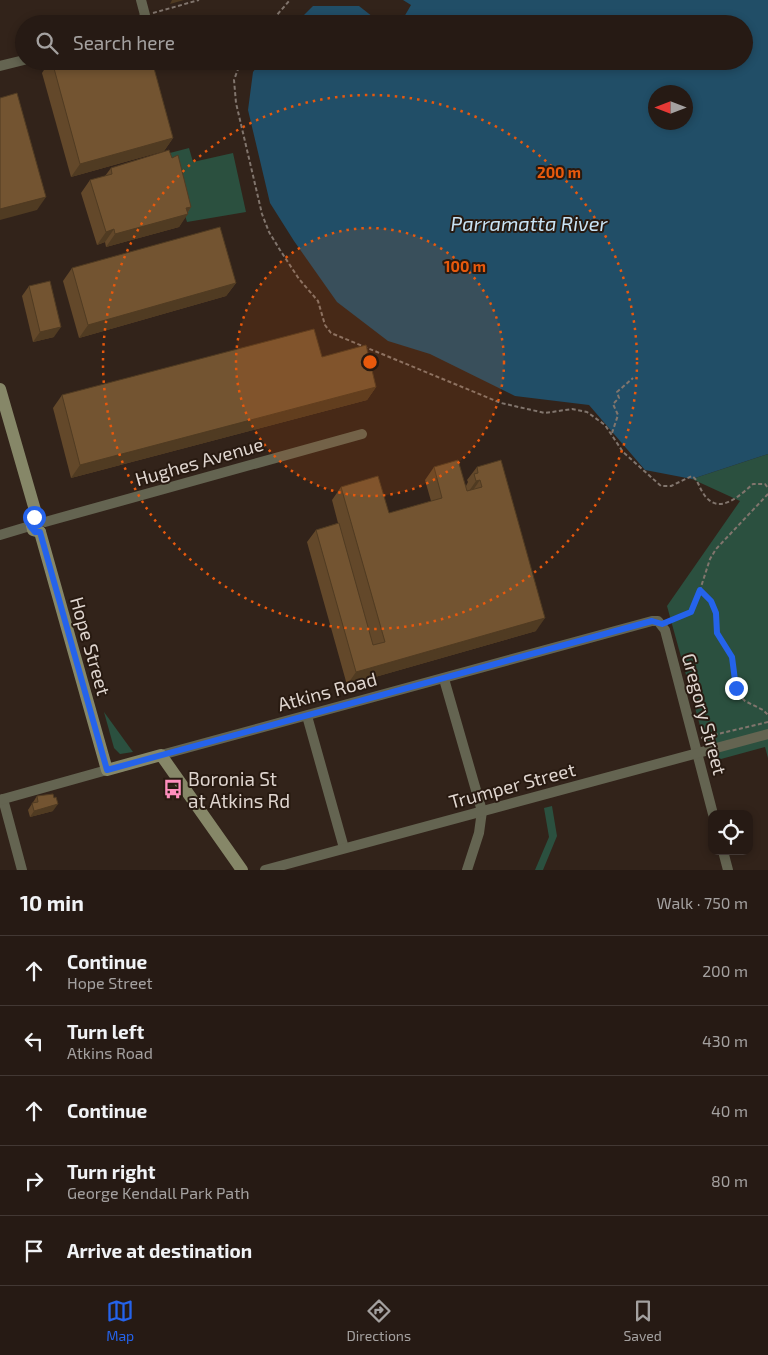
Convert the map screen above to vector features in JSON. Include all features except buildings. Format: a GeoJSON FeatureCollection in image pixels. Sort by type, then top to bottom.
{"type":"FeatureCollection","features":[{"type":"Feature","properties":{"kind":"street"},"geometry":{"type":"LineString","coordinates":[[142,0],[143,15]]}},
{"type":"Feature","properties":{"kind":"street"},"geometry":{"type":"LineString","coordinates":[[0,66],[15,62]]}},
{"type":"Feature","properties":{"kind":"street","name":"Hope Street"},"geometry":{"type":"LineString","coordinates":[[0,389],[107,770]]}},
{"type":"Feature","properties":{"kind":"street","name":"Hughes Avenue"},"geometry":{"type":"LineString","coordinates":[[0,535],[362,434]]}},
{"type":"Feature","properties":{"kind":"street","name":"Atkins Road"},"geometry":{"type":"LineString","coordinates":[[2,799],[652,621],[662,624]]}},
{"type":"Feature","properties":{"kind":"street","name":"Gregory Street"},"geometry":{"type":"LineString","coordinates":[[662,624],[712,810]]}},
{"type":"Feature","properties":{"kind":"street"},"geometry":{"type":"LineString","coordinates":[[444,679],[482,811],[479,833],[467,870]]}},
{"type":"Feature","properties":{"kind":"street"},"geometry":{"type":"LineString","coordinates":[[307,716],[344,848]]}},
{"type":"Feature","properties":{"kind":"street","name":"Trumper Street"},"geometry":{"type":"LineString","coordinates":[[265,870],[768,734]]}},
{"type":"Feature","properties":{"kind":"street"},"geometry":{"type":"LineString","coordinates":[[161,755],[242,870]]}},
{"type":"Feature","properties":{"kind":"street"},"geometry":{"type":"LineString","coordinates":[[2,799],[22,870]]}},
{"type":"Feature","properties":{"kind":"street"},"geometry":{"type":"LineString","coordinates":[[724,855],[728,870]]}},
{"type":"Feature","properties":{"kind":"path"},"geometry":{"type":"LineString","coordinates":[[157,15],[199,0]]}},
{"type":"Feature","properties":{"kind":"path"},"geometry":{"type":"LineString","coordinates":[[277,15],[290,0]]}},
{"type":"Feature","properties":{"kind":"path"},"geometry":{"type":"LineString","coordinates":[[238,70],[234,80],[236,103],[262,214],[269,232],[280,250],[299,279],[318,301],[325,325],[331,333],[420,368],[473,392],[524,409],[545,413],[579,410],[596,417],[612,433],[623,452],[661,486],[670,486],[692,476],[696,479],[705,497],[710,501],[720,504],[731,502],[753,484],[765,484],[768,488]]}},
{"type":"Feature","properties":{"kind":"path"},"geometry":{"type":"LineString","coordinates":[[612,433],[618,415],[613,404],[619,398],[617,392],[633,378]]}},
{"type":"Feature","properties":{"kind":"path"},"geometry":{"type":"LineString","coordinates":[[662,624],[691,612],[710,559],[716,549],[768,494]]}},
{"type":"Feature","properties":{"kind":"path"},"geometry":{"type":"LineString","coordinates":[[700,590],[711,601],[716,613],[717,633],[732,657],[738,694],[745,701],[767,713]]}},
{"type":"Feature","properties":{"kind":"path"},"geometry":{"type":"LineString","coordinates":[[694,739],[768,722]]}},
{"type":"Feature","properties":{"kind":"green space"},"geometry":{"type":"Polygon","coordinates":[[[189,148],[193,162],[233,153],[246,212],[187,222],[166,154],[189,148]]]}},
{"type":"Feature","properties":{"kind":"green space"},"geometry":{"type":"Polygon","coordinates":[[[768,454],[768,758],[765,747],[710,762],[667,606],[740,501],[692,479],[768,454]]]}},
{"type":"Feature","properties":{"kind":"green space"},"geometry":{"type":"Polygon","coordinates":[[[104,712],[133,752],[120,754],[114,748],[104,712]]]}},
{"type":"Feature","properties":{"kind":"green space"},"geometry":{"type":"Polygon","coordinates":[[[552,806],[557,836],[543,870],[535,870],[549,837],[544,808],[552,806]]]}},
{"type":"Feature","properties":{"kind":"water","name":"Parramatta River"},"geometry":{"type":"Polygon","coordinates":[[[403,0],[768,0],[768,454],[692,479],[645,470],[589,405],[515,396],[430,354],[388,341],[337,302],[270,203],[248,110],[254,70],[753,70],[753,15],[405,15],[411,5],[403,0]]]}},
{"type":"Feature","properties":{"kind":"water"},"geometry":{"type":"Polygon","coordinates":[[[313,6],[359,6],[370,15],[304,15],[313,6]]]}},
{"type":"Feature","properties":{"kind":"place","name":"Boronia St at Atkins Rd"},"geometry":{"type":"Point","coordinates":[173,789]}},
{"type":"Feature","properties":{"kind":"route"},"geometry":{"type":"LineString","coordinates":[[34,517],[30,526],[35,532],[40,532],[107,770],[652,621],[658,621],[662,624],[684,617],[691,612],[700,590],[711,601],[716,613],[717,633],[732,657],[737,680],[736,688]]}}]}
